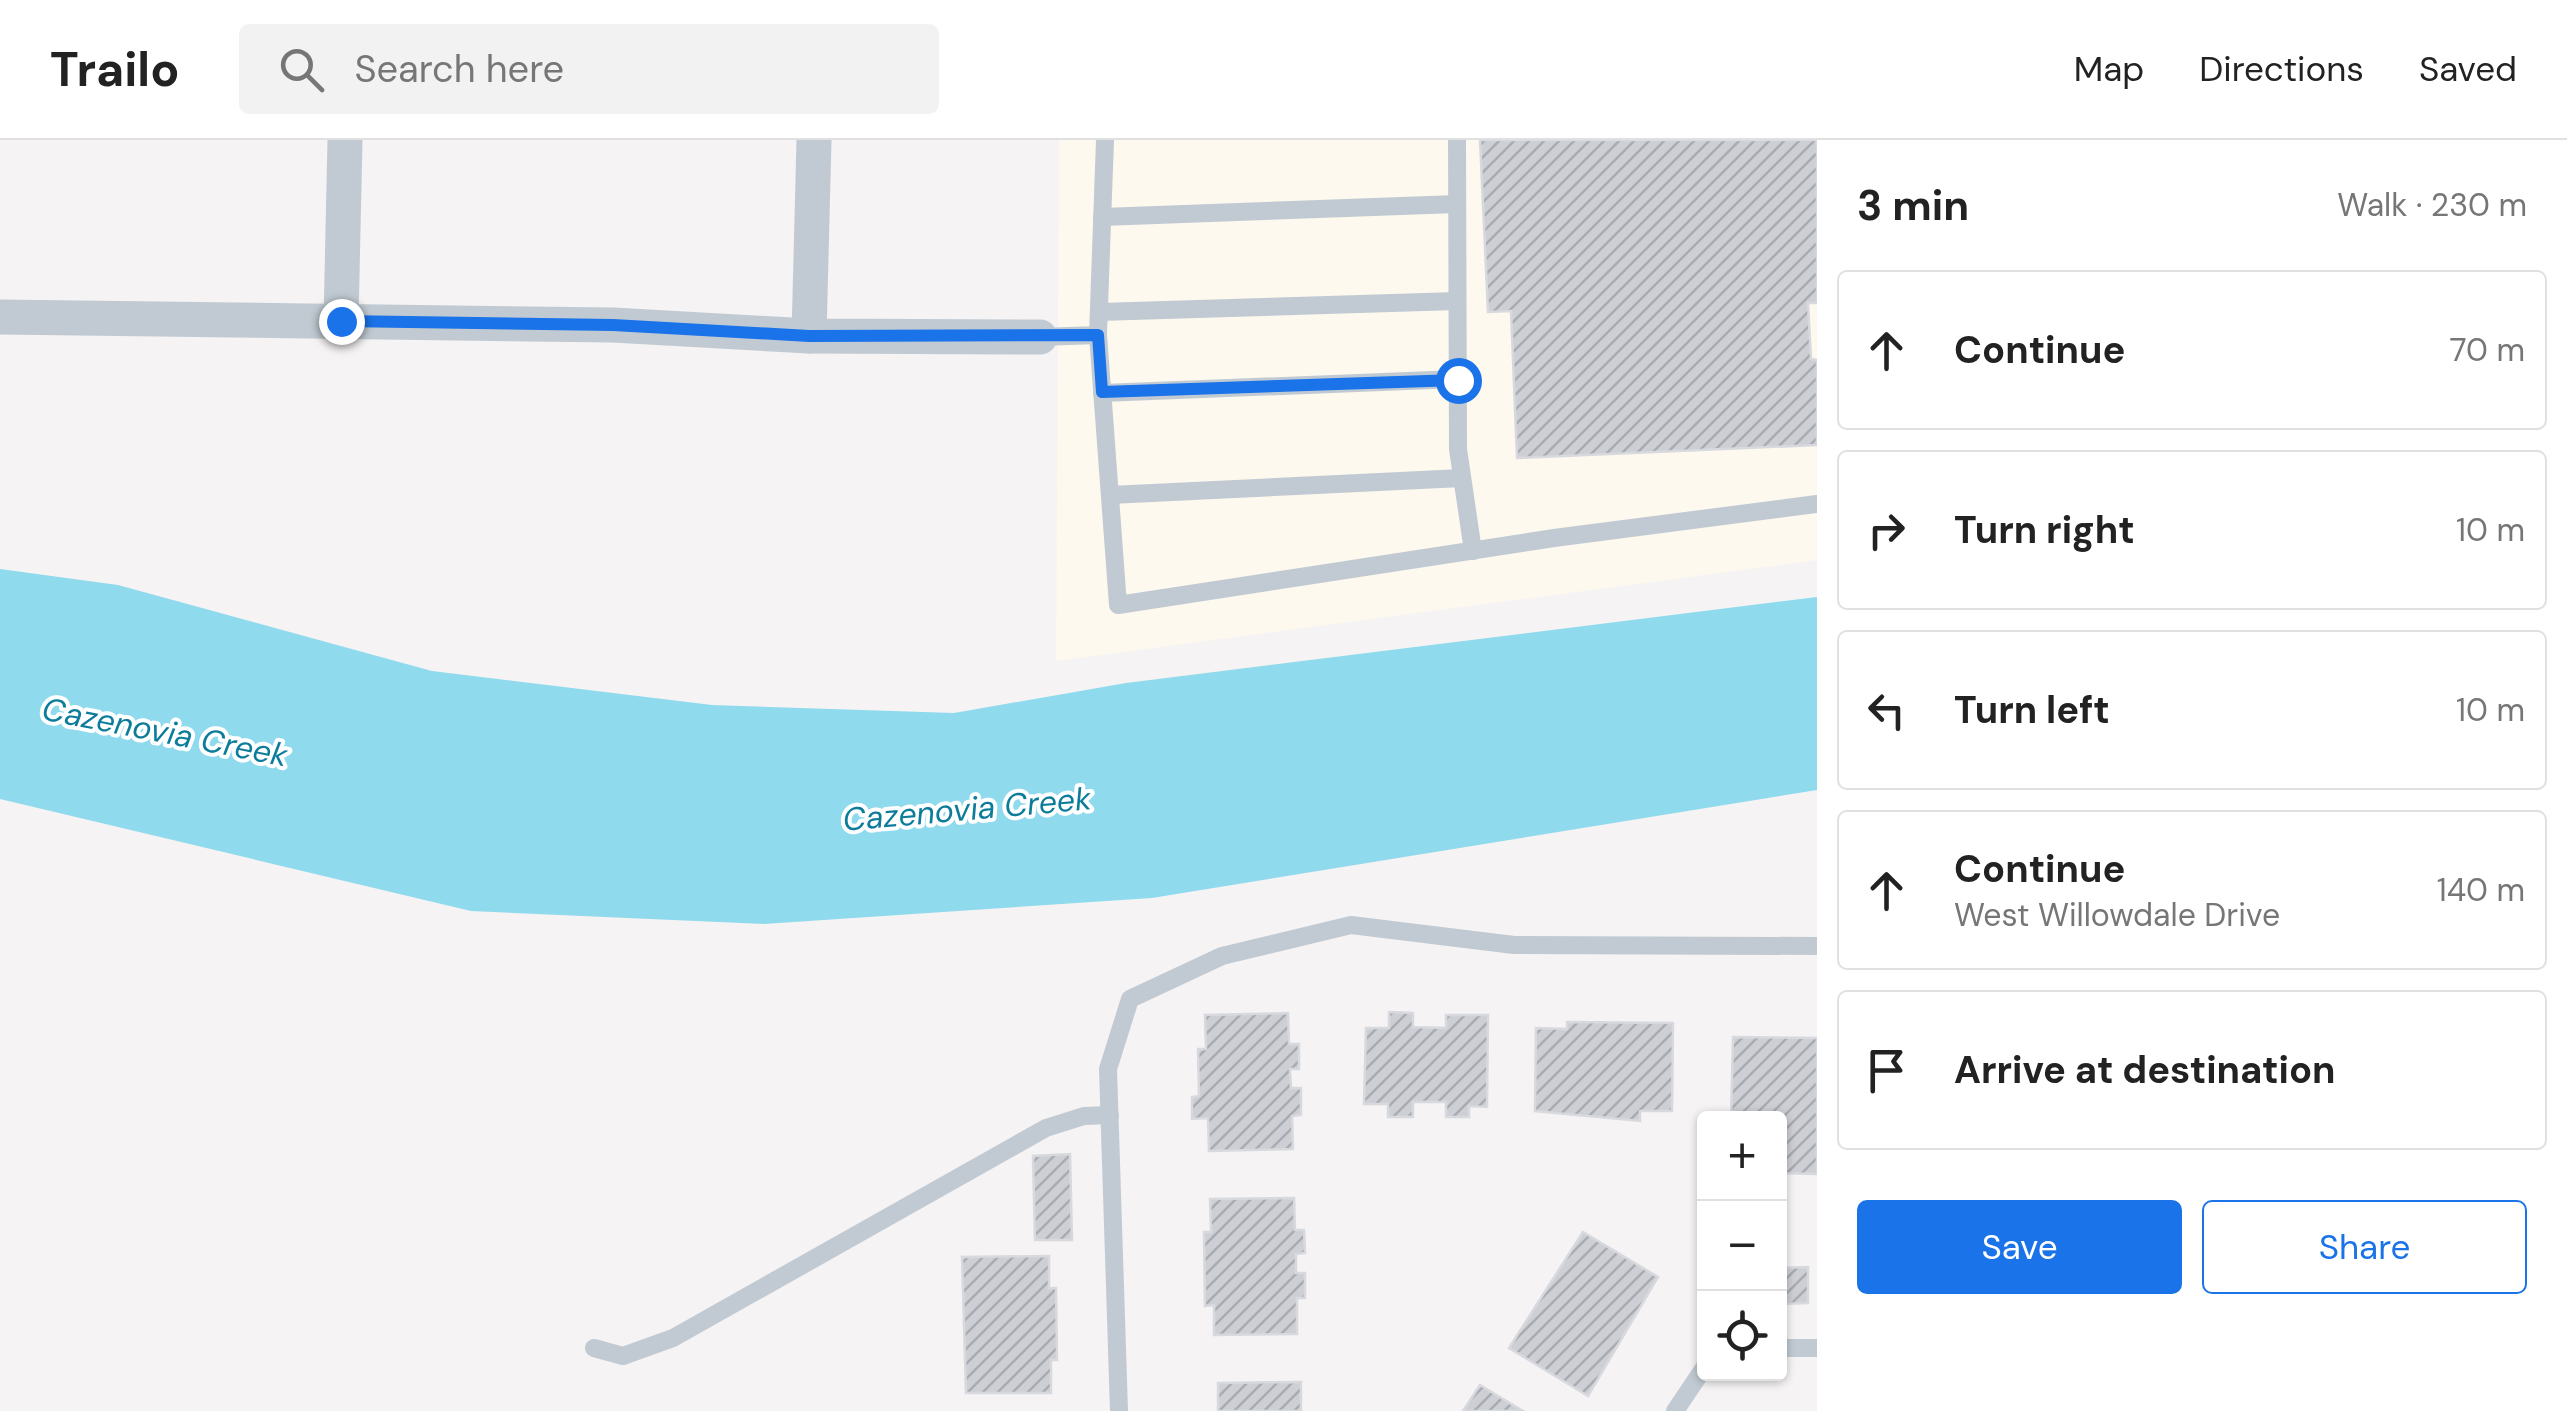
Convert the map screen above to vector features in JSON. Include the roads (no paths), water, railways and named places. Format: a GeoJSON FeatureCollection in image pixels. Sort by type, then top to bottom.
{"type":"FeatureCollection","features":[{"type":"Feature","properties":{"kind":"street"},"geometry":{"type":"LineString","coordinates":[[341,321],[345,140]]}},
{"type":"Feature","properties":{"kind":"street"},"geometry":{"type":"LineString","coordinates":[[809,336],[814,140]]}},
{"type":"Feature","properties":{"kind":"street"},"geometry":{"type":"LineString","coordinates":[[0,317],[613,325],[809,336],[1040,338]]}},
{"type":"Feature","properties":{"kind":"lane"},"geometry":{"type":"LineString","coordinates":[[1105,140],[1098,335],[1118,605],[1817,504]]}},
{"type":"Feature","properties":{"kind":"lane"},"geometry":{"type":"LineString","coordinates":[[1456,140],[1462,478],[1473,551]]}},
{"type":"Feature","properties":{"kind":"lane"},"geometry":{"type":"LineString","coordinates":[[1102,217],[1457,204]]}},
{"type":"Feature","properties":{"kind":"lane"},"geometry":{"type":"LineString","coordinates":[[1099,312],[1457,301]]}},
{"type":"Feature","properties":{"kind":"lane"},"geometry":{"type":"LineString","coordinates":[[1040,338],[1098,335]]}},
{"type":"Feature","properties":{"kind":"lane"},"geometry":{"type":"LineString","coordinates":[[1102,392],[1458,380]]}},
{"type":"Feature","properties":{"kind":"lane"},"geometry":{"type":"LineString","coordinates":[[1110,495],[1462,478]]}},
{"type":"Feature","properties":{"kind":"lane"},"geometry":{"type":"LineString","coordinates":[[1119,1411],[1108,1070],[1130,999],[1222,956],[1351,925],[1514,945],[1817,946]]}},
{"type":"Feature","properties":{"kind":"lane"},"geometry":{"type":"LineString","coordinates":[[594,1348],[623,1356],[673,1338],[1046,1128],[1084,1116],[1110,1115]]}},
{"type":"Feature","properties":{"kind":"lane"},"geometry":{"type":"LineString","coordinates":[[1787,1348],[1817,1348]]}},
{"type":"Feature","properties":{"kind":"lane"},"geometry":{"type":"LineString","coordinates":[[1675,1411],[1697,1378]]}},
{"type":"Feature","properties":{"kind":"water","name":"Cazenovia Creek"},"geometry":{"type":"Polygon","coordinates":[[[0,569],[118,585],[432,671],[712,705],[954,713],[1126,683],[1817,597],[1817,790],[1152,898],[764,924],[471,911],[0,799],[0,569]]]}}]}
